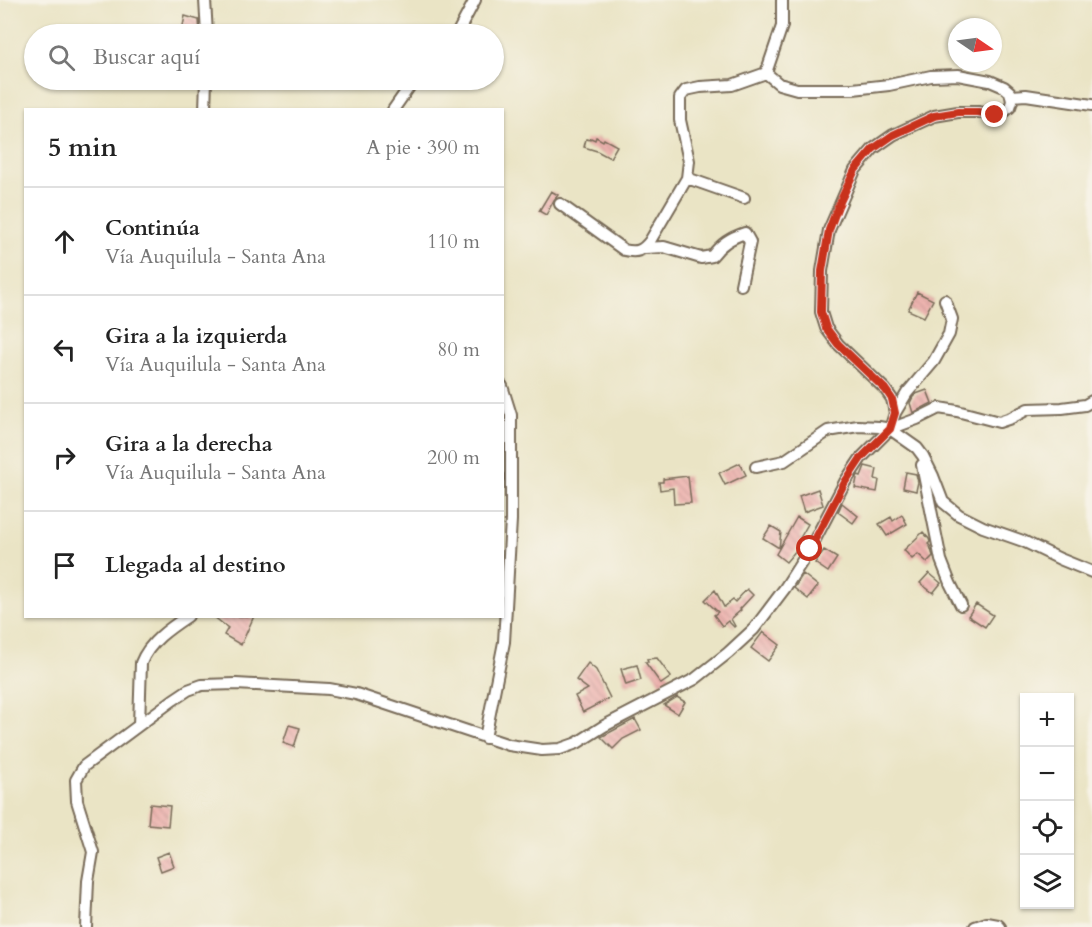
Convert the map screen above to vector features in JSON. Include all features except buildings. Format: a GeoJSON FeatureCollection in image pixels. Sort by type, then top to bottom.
{"type":"FeatureCollection","features":[{"type":"Feature","properties":{"kind":"street"},"geometry":{"type":"LineString","coordinates":[[205,0],[206,24]]}},
{"type":"Feature","properties":{"kind":"street"},"geometry":{"type":"LineString","coordinates":[[462,24],[475,0]]}},
{"type":"Feature","properties":{"kind":"street"},"geometry":{"type":"LineString","coordinates":[[766,73],[782,26],[782,0]]}},
{"type":"Feature","properties":{"kind":"street"},"geometry":{"type":"LineString","coordinates":[[766,73],[779,84],[797,89],[853,89],[889,85],[931,76],[958,75],[990,81],[1004,87],[1012,96],[1010,107],[1004,112],[995,115],[958,112],[934,116],[893,135],[873,149],[855,170],[829,230],[822,271],[821,312],[826,328],[838,344],[885,389],[892,399],[895,413]]}},
{"type":"Feature","properties":{"kind":"street"},"geometry":{"type":"LineString","coordinates":[[560,204],[624,250],[639,252],[650,241],[687,178],[689,160],[680,120],[680,98],[686,90],[732,85],[766,73]]}},
{"type":"Feature","properties":{"kind":"street"},"geometry":{"type":"LineString","coordinates":[[205,108],[206,90]]}},
{"type":"Feature","properties":{"kind":"street"},"geometry":{"type":"LineString","coordinates":[[394,108],[407,90]]}},
{"type":"Feature","properties":{"kind":"street"},"geometry":{"type":"LineString","coordinates":[[1012,96],[1026,95],[1092,105]]}},
{"type":"Feature","properties":{"kind":"street"},"geometry":{"type":"LineString","coordinates":[[687,178],[744,198]]}},
{"type":"Feature","properties":{"kind":"street"},"geometry":{"type":"LineString","coordinates":[[645,248],[664,247],[701,258],[712,256],[732,237],[745,233],[750,242],[741,285]]}},
{"type":"Feature","properties":{"kind":"street"},"geometry":{"type":"LineString","coordinates":[[890,429],[895,413],[907,393],[934,361],[949,334],[952,319],[945,300]]}},
{"type":"Feature","properties":{"kind":"street"},"geometry":{"type":"LineString","coordinates":[[485,738],[504,642],[512,520],[511,415],[504,392]]}},
{"type":"Feature","properties":{"kind":"street"},"geometry":{"type":"LineString","coordinates":[[86,927],[88,880],[93,852],[77,801],[76,780],[84,766],[188,690],[202,685],[236,684],[329,689],[356,694],[509,745],[542,750],[560,749],[695,679],[729,653],[754,629],[785,588],[810,549],[845,482],[861,458],[890,429],[939,408],[999,422],[1028,409],[1062,408],[1085,405],[1092,401]]}},
{"type":"Feature","properties":{"kind":"street"},"geometry":{"type":"LineString","coordinates":[[756,467],[784,461],[828,431],[858,426],[890,429],[917,448],[933,476],[943,501],[959,515],[1092,572]]}},
{"type":"Feature","properties":{"kind":"street"},"geometry":{"type":"LineString","coordinates":[[923,456],[921,461],[927,481],[941,560],[961,605]]}},
{"type":"Feature","properties":{"kind":"street"},"geometry":{"type":"LineString","coordinates":[[139,725],[141,663],[144,654],[166,631],[185,618]]}},
{"type":"Feature","properties":{"kind":"street"},"geometry":{"type":"LineString","coordinates":[[975,927],[987,923],[1000,927]]}},
{"type":"Feature","properties":{"kind":"route"},"geometry":{"type":"LineString","coordinates":[[810,549],[845,482],[861,458],[890,429],[895,413],[892,399],[885,389],[838,344],[826,328],[821,312],[822,271],[829,230],[838,206],[855,170],[873,149],[893,135],[934,116],[958,112],[995,115]]}}]}
